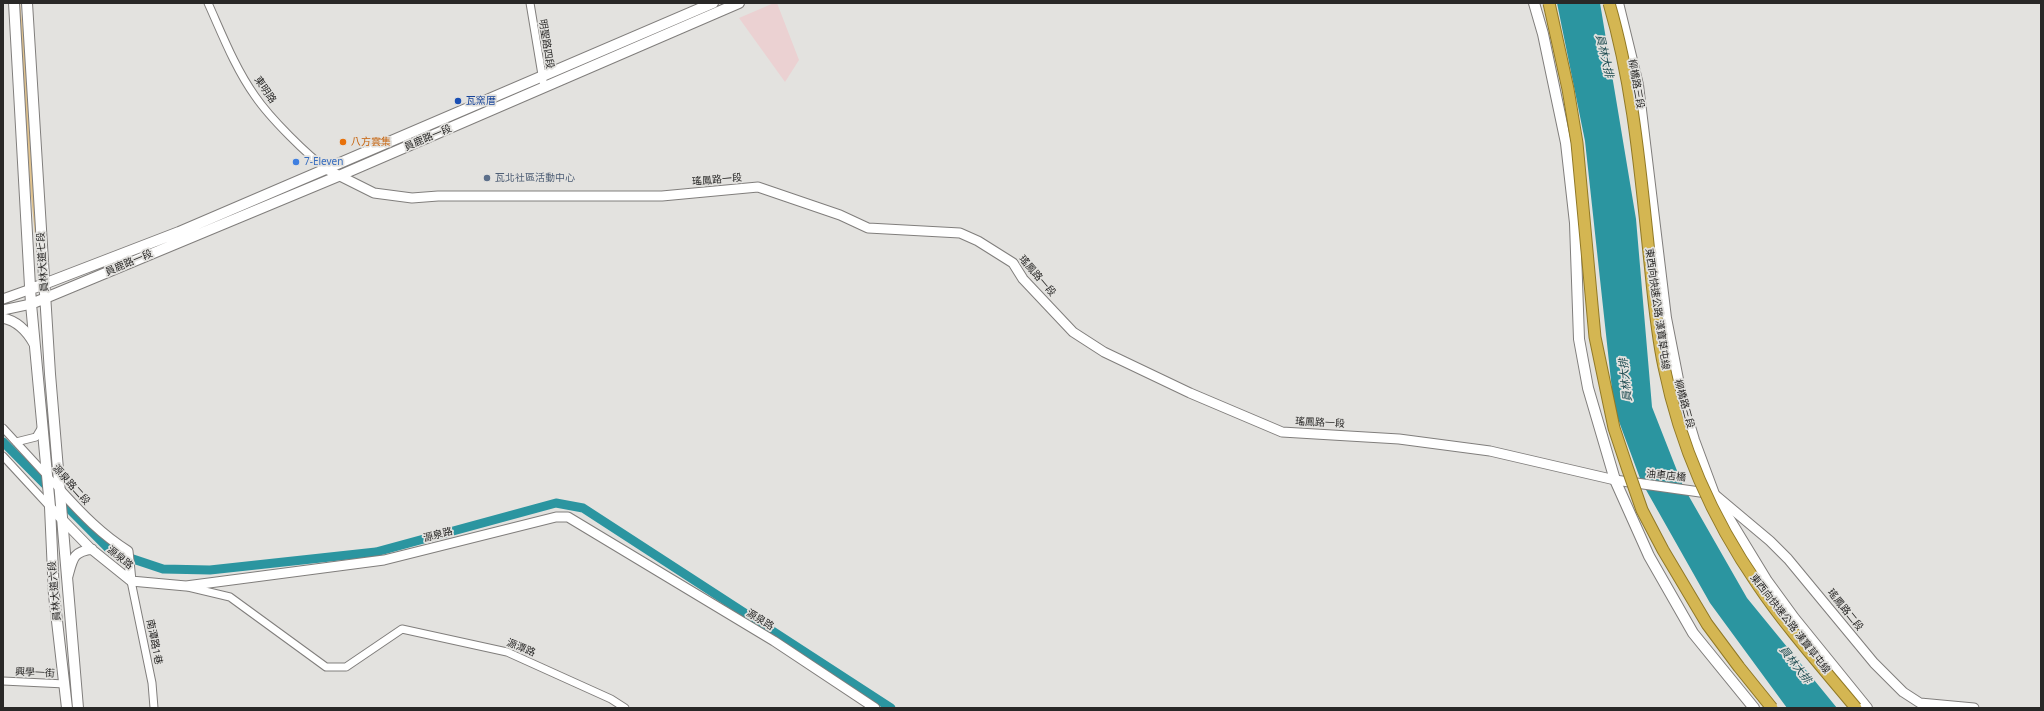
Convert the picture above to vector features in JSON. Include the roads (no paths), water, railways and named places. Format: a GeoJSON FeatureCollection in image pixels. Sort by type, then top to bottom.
{"type":"FeatureCollection","features":[{"type":"Feature","properties":{"kind":"highway"},"geometry":{"type":"LineString","coordinates":[[1549,3],[1567,82],[1577,143],[1595,337],[1613,421],[1627,467],[1642,510],[1663,550],[1703,617],[1739,667],[1772,708]]}},
{"type":"Feature","properties":{"kind":"highway","name":"東西向快速公路 漢寶草屯線"},"geometry":{"type":"LineString","coordinates":[[1609,3],[1619,38],[1636,135],[1656,320],[1664,367],[1673,406],[1688,450],[1718,520],[1758,585],[1856,708]]}},
{"type":"Feature","properties":{"kind":"main road","name":"員林大道七段"},"geometry":{"type":"LineString","coordinates":[[14,3],[32,304],[46,474]]}},
{"type":"Feature","properties":{"kind":"main road","name":"員林大道七段"},"geometry":{"type":"LineString","coordinates":[[27,3],[44,285],[64,520]]}},
{"type":"Feature","properties":{"kind":"main road","name":"員鹿路一段"},"geometry":{"type":"LineString","coordinates":[[32,304],[341,175],[713,3]]}},
{"type":"Feature","properties":{"kind":"main road","name":"員鹿路一段"},"geometry":{"type":"LineString","coordinates":[[31,289],[179,232],[739,3]]}},
{"type":"Feature","properties":{"kind":"main road"},"geometry":{"type":"LineString","coordinates":[[1534,3],[1543,34],[1566,143],[1575,223],[1579,339],[1588,388],[1615,480],[1649,556],[1693,633],[1754,708]]}},
{"type":"Feature","properties":{"kind":"main road","name":"柳橋路三段"},"geometry":{"type":"LineString","coordinates":[[1618,3],[1638,86],[1666,318],[1673,355],[1682,400],[1714,494],[1780,600],[1867,708]]}},
{"type":"Feature","properties":{"kind":"main road","name":"員林大道六段"},"geometry":{"type":"LineString","coordinates":[[46,474],[50,507],[54,595],[67,708]]}},
{"type":"Feature","properties":{"kind":"main road","name":"員林大道六段"},"geometry":{"type":"LineString","coordinates":[[64,520],[78,708]]}},
{"type":"Feature","properties":{"kind":"street","name":"東明路"},"geometry":{"type":"LineString","coordinates":[[208,3],[226,44],[255,96],[315,160],[328,170]]}},
{"type":"Feature","properties":{"kind":"street","name":"明聖路四段"},"geometry":{"type":"LineString","coordinates":[[530,3],[543,82]]}},
{"type":"Feature","properties":{"kind":"street","name":"瑤鳳路一段"},"geometry":{"type":"LineString","coordinates":[[328,170],[341,175],[374,193],[412,198],[438,196],[662,196],[758,187],[840,215],[868,228],[960,233],[1013,263],[1023,279],[1073,332],[1104,352],[1190,393],[1282,432],[1399,439],[1490,451],[1615,480]]}},
{"type":"Feature","properties":{"kind":"street","name":"員鹿路一段"},"geometry":{"type":"LineString","coordinates":[[3,299],[31,289]]}},
{"type":"Feature","properties":{"kind":"street","name":"員鹿路一段"},"geometry":{"type":"LineString","coordinates":[[3,310],[32,304]]}},
{"type":"Feature","properties":{"kind":"street"},"geometry":{"type":"LineString","coordinates":[[3,318],[12,320],[29,334],[36,348]]}},
{"type":"Feature","properties":{"kind":"street"},"geometry":{"type":"LineString","coordinates":[[16,442],[36,437],[42,427]]}},
{"type":"Feature","properties":{"kind":"street","name":"源泉路二段"},"geometry":{"type":"LineString","coordinates":[[3,428],[91,524],[109,540],[128,552],[132,581]]}},
{"type":"Feature","properties":{"kind":"street","name":"源泉路"},"geometry":{"type":"LineString","coordinates":[[3,456],[50,507],[92,549],[132,581],[186,586],[384,560],[556,517],[568,517],[774,641],[875,708]]}},
{"type":"Feature","properties":{"kind":"street","name":"油車店橋"},"geometry":{"type":"LineString","coordinates":[[1615,480],[1714,494]]}},
{"type":"Feature","properties":{"kind":"street","name":"瑤鳳路二段"},"geometry":{"type":"LineString","coordinates":[[1714,494],[1770,541],[1788,559],[1874,663],[1903,692],[1920,703],[1974,708]]}},
{"type":"Feature","properties":{"kind":"street"},"geometry":{"type":"LineString","coordinates":[[68,576],[75,556],[80,551],[92,549]]}},
{"type":"Feature","properties":{"kind":"street","name":"南潭路1巷"},"geometry":{"type":"LineString","coordinates":[[132,581],[152,683],[154,708]]}},
{"type":"Feature","properties":{"kind":"street","name":"源潭路"},"geometry":{"type":"LineString","coordinates":[[186,586],[230,597],[326,667],[346,667],[402,629],[507,652],[611,699],[625,708]]}},
{"type":"Feature","properties":{"kind":"street","name":"興學一街"},"geometry":{"type":"LineString","coordinates":[[3,681],[65,684]]}},
{"type":"Feature","properties":{"kind":"water","name":"員林大排"},"geometry":{"type":"Polygon","coordinates":[[[1557,3],[1600,3],[1636,219],[1652,407],[1683,486],[1747,598],[1837,708],[1787,708],[1710,603],[1641,481],[1614,408],[1585,141],[1557,3]]]}},
{"type":"Feature","properties":{"kind":"waterway"},"geometry":{"type":"LineString","coordinates":[[3,442],[112,552],[163,569],[210,570],[376,552],[556,503],[583,508],[891,708]]}},
{"type":"Feature","properties":{"kind":"place","name":"瓦窯厝"},"geometry":{"type":"Point","coordinates":[458,101]}},
{"type":"Feature","properties":{"kind":"place","name":"八方雲集"},"geometry":{"type":"Point","coordinates":[343,142]}},
{"type":"Feature","properties":{"kind":"place","name":"7-Eleven"},"geometry":{"type":"Point","coordinates":[296,162]}},
{"type":"Feature","properties":{"kind":"place","name":"瓦北社區活動中心"},"geometry":{"type":"Point","coordinates":[487,178]}}]}
